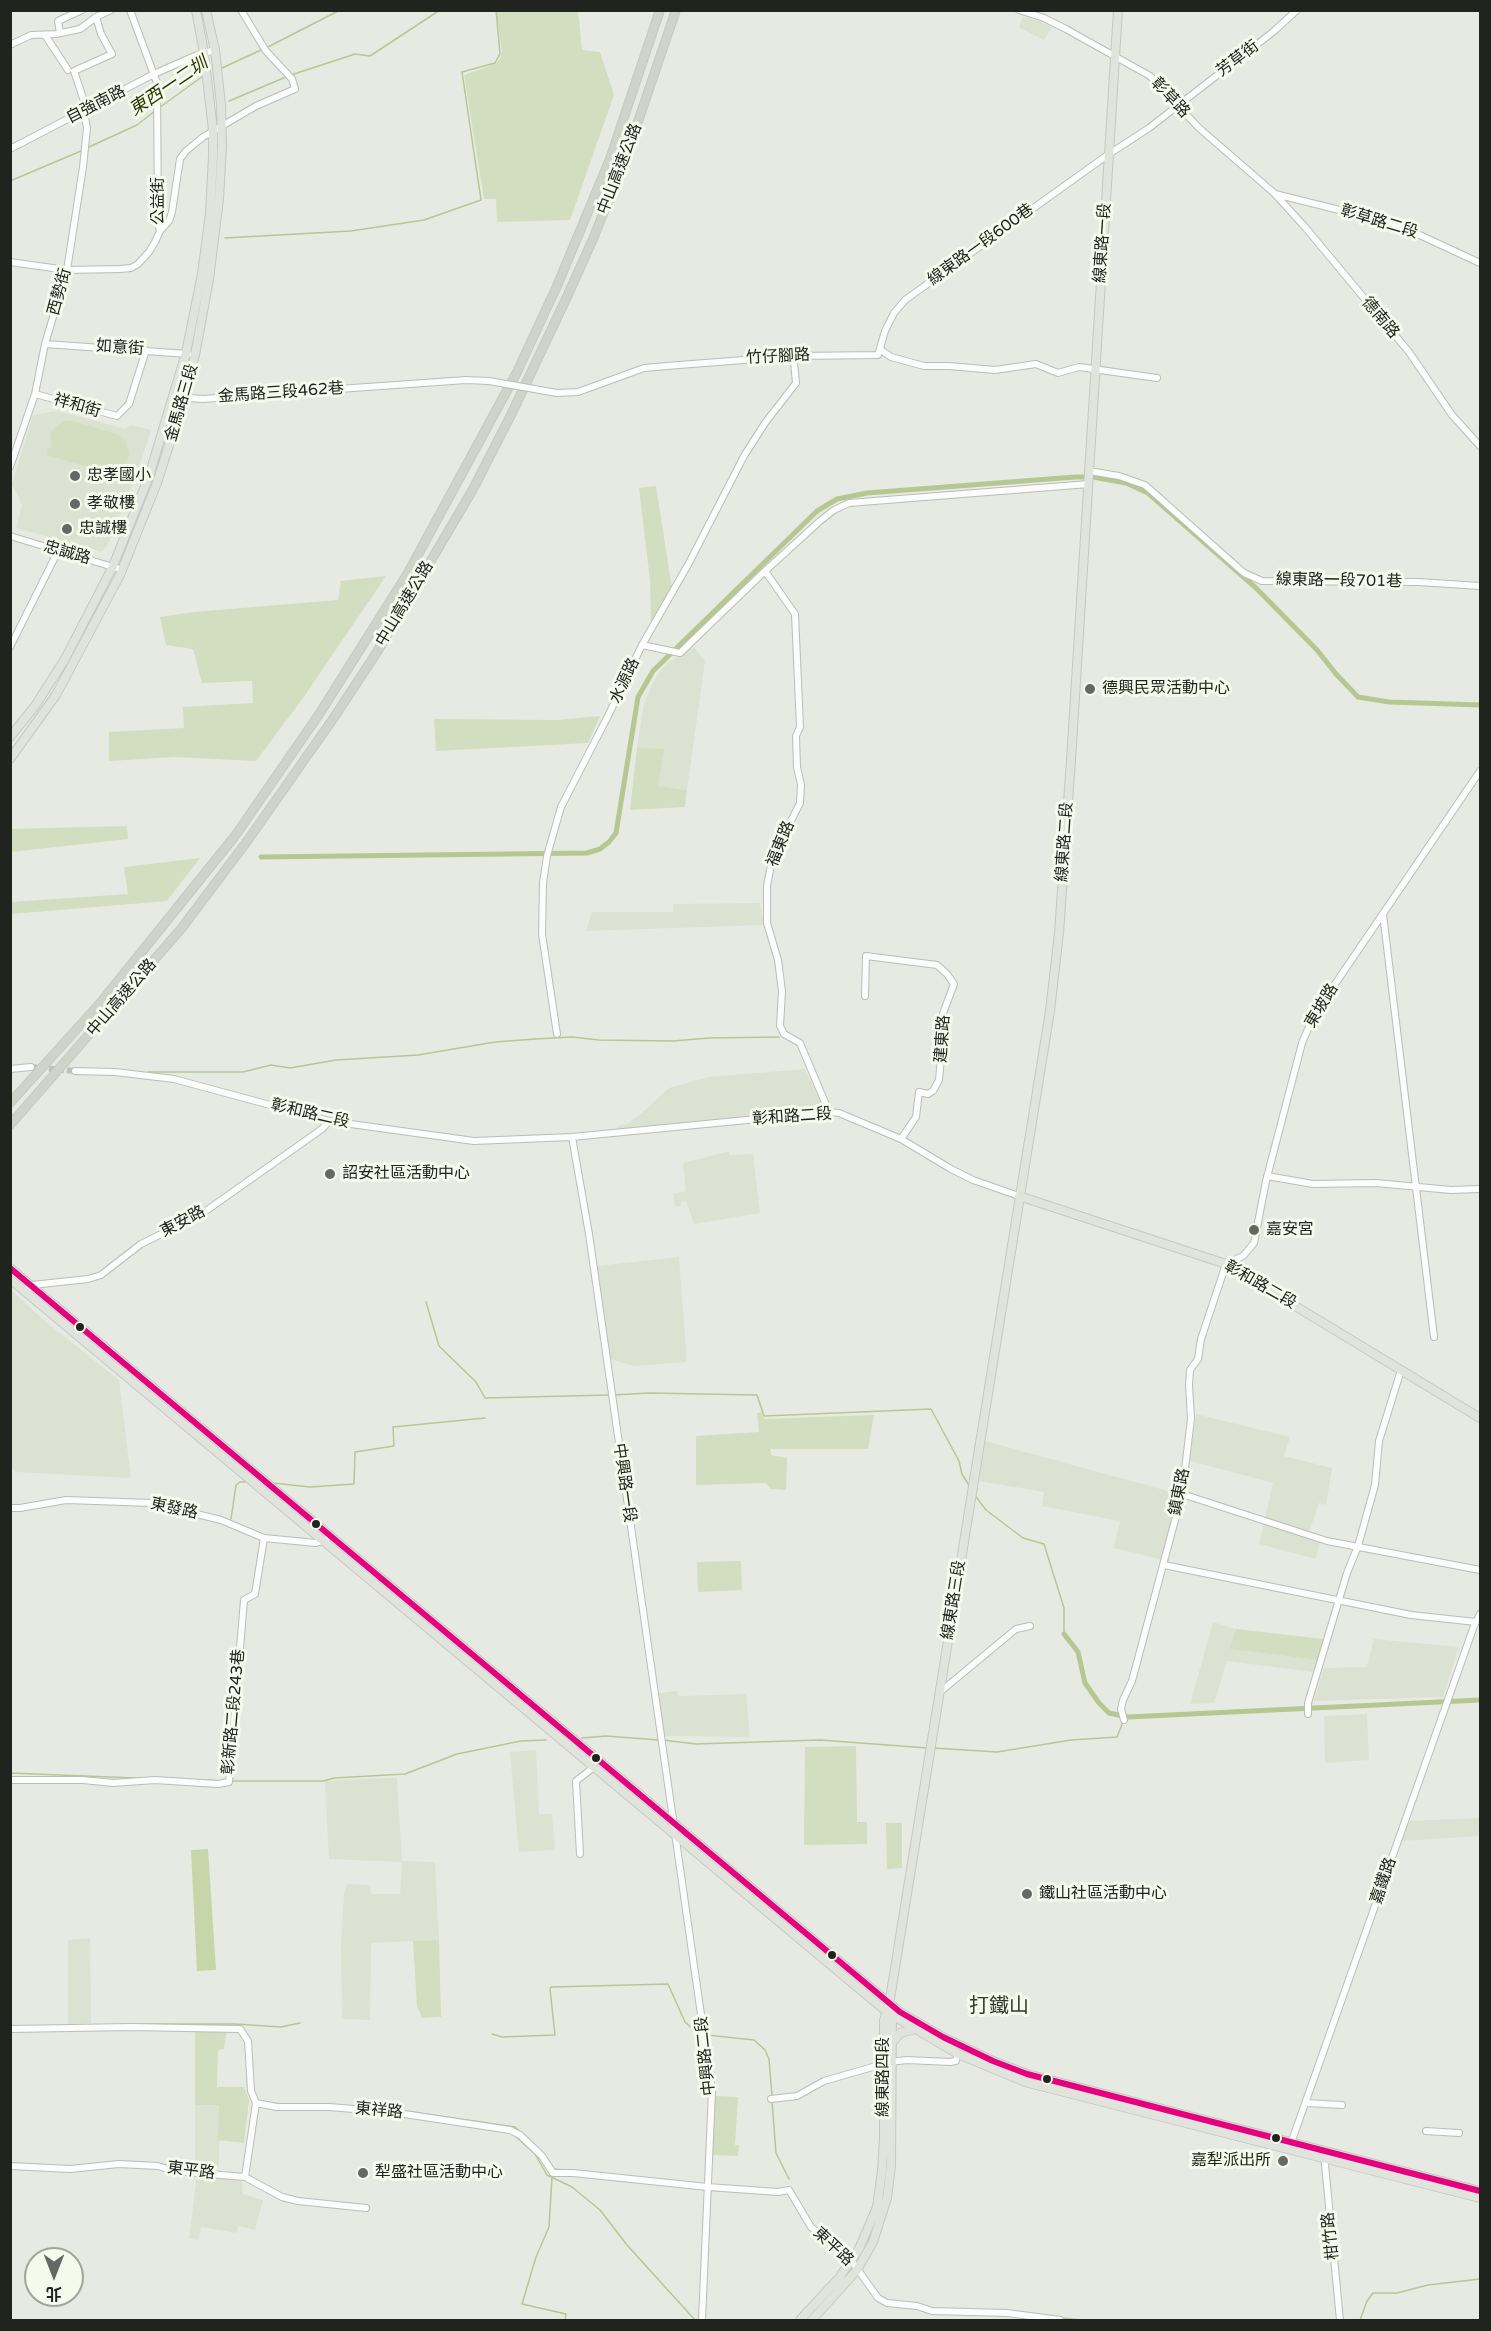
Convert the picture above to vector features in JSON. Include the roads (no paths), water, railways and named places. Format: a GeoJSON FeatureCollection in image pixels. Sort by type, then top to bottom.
{"type":"FeatureCollection","features":[{"type":"Feature","properties":{"kind":"highway","name":"中山高速公路"},"geometry":{"type":"LineString","coordinates":[[10,1103],[102,1001],[235,836],[320,713],[408,573],[512,382],[557,286],[610,159],[660,10]]}},
{"type":"Feature","properties":{"kind":"highway","name":"中山高速公路"},"geometry":{"type":"LineString","coordinates":[[10,1125],[181,929],[248,840],[377,652],[472,491],[571,289],[626,157],[676,10]]}},
{"type":"Feature","properties":{"kind":"main road","name":"金馬路三段"},"geometry":{"type":"LineString","coordinates":[[10,737],[65,659],[113,566],[149,476],[186,353],[208,260],[213,130],[204,53],[196,10]]}},
{"type":"Feature","properties":{"kind":"main road","name":"金馬路三段"},"geometry":{"type":"LineString","coordinates":[[11,757],[56,695],[123,570],[165,460],[184,398],[195,355],[219,199],[222,126],[215,51],[206,10]]}},
{"type":"Feature","properties":{"kind":"main road","name":"線東路一段"},"geometry":{"type":"LineString","coordinates":[[1089,473],[1118,10]]}},
{"type":"Feature","properties":{"kind":"main road","name":"線東路二段"},"geometry":{"type":"LineString","coordinates":[[1019,1196],[1050,1011],[1059,933],[1089,473]]}},
{"type":"Feature","properties":{"kind":"main road","name":"彰和路二段"},"geometry":{"type":"LineString","coordinates":[[1019,1196],[1226,1264],[1480,1418]]}},
{"type":"Feature","properties":{"kind":"main road","name":"線東路三段"},"geometry":{"type":"LineString","coordinates":[[890,2011],[1019,1196]]}},
{"type":"Feature","properties":{"kind":"main road"},"geometry":{"type":"LineString","coordinates":[[10,1268],[32,1285],[64,1318]]}},
{"type":"Feature","properties":{"kind":"main road"},"geometry":{"type":"LineString","coordinates":[[10,1279],[64,1318],[140,1379],[890,2011],[916,2029],[958,2054],[1025,2082],[1290,2145]]}},
{"type":"Feature","properties":{"kind":"main road"},"geometry":{"type":"LineString","coordinates":[[571,1743],[594,1767],[675,1830]]}},
{"type":"Feature","properties":{"kind":"main road"},"geometry":{"type":"LineString","coordinates":[[890,2011],[993,2061],[1027,2074],[1480,2198]]}},
{"type":"Feature","properties":{"kind":"main road","name":"線東路四段"},"geometry":{"type":"LineString","coordinates":[[800,2320],[839,2278],[859,2249],[876,2207],[882,2171],[887,2063],[891,2043],[890,2011]]}},
{"type":"Feature","properties":{"kind":"main road","name":"線東路四段"},"geometry":{"type":"LineString","coordinates":[[812,2320],[857,2270],[873,2242],[887,2198],[891,2166],[884,2020],[890,2011]]}},
{"type":"Feature","properties":{"kind":"main road"},"geometry":{"type":"LineString","coordinates":[[891,2043],[900,2033],[916,2029]]}},
{"type":"Feature","properties":{"kind":"main road"},"geometry":{"type":"LineString","coordinates":[[1324,2155],[1480,2191]]}},
{"type":"Feature","properties":{"kind":"street"},"geometry":{"type":"LineString","coordinates":[[60,33],[58,21],[82,10]]}},
{"type":"Feature","properties":{"kind":"street","name":"公益街"},"geometry":{"type":"LineString","coordinates":[[10,262],[66,270],[131,268],[149,252],[160,231],[158,224],[157,83],[130,10]]}},
{"type":"Feature","properties":{"kind":"street"},"geometry":{"type":"LineString","coordinates":[[160,231],[169,221],[172,212],[180,159],[196,141],[256,106],[295,89],[290,76],[264,49],[241,10]]}},
{"type":"Feature","properties":{"kind":"street","name":"彰草路"},"geometry":{"type":"LineString","coordinates":[[1019,10],[1044,18],[1116,55],[1150,76],[1228,155],[1274,193]]}},
{"type":"Feature","properties":{"kind":"street","name":"芳草街"},"geometry":{"type":"LineString","coordinates":[[1108,154],[1149,128],[1273,32],[1296,10]]}},
{"type":"Feature","properties":{"kind":"street"},"geometry":{"type":"LineString","coordinates":[[10,45],[31,35],[80,29],[108,11]]}},
{"type":"Feature","properties":{"kind":"street"},"geometry":{"type":"LineString","coordinates":[[71,71],[112,54],[101,34],[96,17]]}},
{"type":"Feature","properties":{"kind":"street","name":"西勢街"},"geometry":{"type":"LineString","coordinates":[[10,467],[34,394],[45,344],[66,270],[82,175],[87,128],[85,111],[71,71],[45,35]]}},
{"type":"Feature","properties":{"kind":"street","name":"自強南路"},"geometry":{"type":"LineString","coordinates":[[10,149],[154,74],[204,53],[215,51]]}},
{"type":"Feature","properties":{"kind":"street","name":"線東路一段600巷"},"geometry":{"type":"LineString","coordinates":[[879,352],[885,331],[894,313],[905,300],[1108,154]]}},
{"type":"Feature","properties":{"kind":"street","name":"彰草路二段"},"geometry":{"type":"LineString","coordinates":[[1274,193],[1396,224],[1480,263]]}},
{"type":"Feature","properties":{"kind":"street","name":"德南路"},"geometry":{"type":"LineString","coordinates":[[1274,193],[1409,352],[1452,415],[1480,446]]}},
{"type":"Feature","properties":{"kind":"street","name":"如意街"},"geometry":{"type":"LineString","coordinates":[[45,344],[195,355]]}},
{"type":"Feature","properties":{"kind":"street","name":"祥和街"},"geometry":{"type":"LineString","coordinates":[[34,394],[117,416],[129,404],[146,350]]}},
{"type":"Feature","properties":{"kind":"street"},"geometry":{"type":"LineString","coordinates":[[879,352],[924,366],[995,370],[1036,364],[1058,373],[1074,367],[1157,378]]}},
{"type":"Feature","properties":{"kind":"street","name":"竹仔腳路"},"geometry":{"type":"LineString","coordinates":[[353,388],[466,380],[489,381],[557,393],[578,392],[644,368],[879,352]]}},
{"type":"Feature","properties":{"kind":"street","name":"水源路"},"geometry":{"type":"LineString","coordinates":[[557,1034],[542,934],[543,883],[561,807],[609,716],[642,645],[689,563],[744,456],[765,423],[796,383],[794,362],[796,356]]}},
{"type":"Feature","properties":{"kind":"street","name":"金馬路三段462巷"},"geometry":{"type":"LineString","coordinates":[[173,397],[257,396],[353,388]]}},
{"type":"Feature","properties":{"kind":"street","name":"線東路一段701巷"},"geometry":{"type":"LineString","coordinates":[[1089,473],[1119,476],[1145,485],[1244,573],[1262,580],[1419,582],[1480,586]]}},
{"type":"Feature","properties":{"kind":"street"},"geometry":{"type":"LineString","coordinates":[[642,645],[680,653],[820,521],[849,503],[1089,484]]}},
{"type":"Feature","properties":{"kind":"street","name":"忠誠路"},"geometry":{"type":"LineString","coordinates":[[10,536],[123,570]]}},
{"type":"Feature","properties":{"kind":"street"},"geometry":{"type":"LineString","coordinates":[[10,646],[58,551]]}},
{"type":"Feature","properties":{"kind":"street","name":"福東路"},"geometry":{"type":"LineString","coordinates":[[765,571],[795,614],[800,727],[796,736],[796,747],[801,785],[800,803],[774,855],[770,870],[767,886],[767,923],[778,960],[782,991],[780,1026],[784,1034],[800,1043],[829,1112]]}},
{"type":"Feature","properties":{"kind":"street","name":"東坡路"},"geometry":{"type":"LineString","coordinates":[[1226,1264],[1243,1256],[1254,1243],[1267,1176],[1302,1043],[1314,1015],[1480,771]]}},
{"type":"Feature","properties":{"kind":"street"},"geometry":{"type":"LineString","coordinates":[[1383,914],[1434,1337]]}},
{"type":"Feature","properties":{"kind":"street","name":"建東路"},"geometry":{"type":"LineString","coordinates":[[866,996],[866,956],[937,965],[954,984],[942,1016],[944,1037],[939,1080],[933,1091],[928,1094],[919,1092],[916,1118],[901,1139]]}},
{"type":"Feature","properties":{"kind":"street"},"geometry":{"type":"LineString","coordinates":[[10,1069],[31,1066]]}},
{"type":"Feature","properties":{"kind":"street","name":"彰和路二段"},"geometry":{"type":"LineString","coordinates":[[75,1071],[116,1072],[174,1079],[329,1121],[474,1141],[572,1137],[829,1112],[853,1118],[901,1139],[951,1169],[1019,1196]]}},
{"type":"Feature","properties":{"kind":"street","name":"東安路"},"geometry":{"type":"LineString","coordinates":[[32,1285],[88,1279],[101,1275],[141,1244],[200,1215],[322,1129],[329,1121]]}},
{"type":"Feature","properties":{"kind":"street","name":"中興路一段"},"geometry":{"type":"LineString","coordinates":[[572,1137],[589,1234],[675,1830]]}},
{"type":"Feature","properties":{"kind":"street"},"geometry":{"type":"LineString","coordinates":[[1267,1176],[1313,1184],[1376,1183],[1451,1190],[1480,1189]]}},
{"type":"Feature","properties":{"kind":"street","name":"鎮東路"},"geometry":{"type":"LineString","coordinates":[[1124,1720],[1121,1709],[1132,1681],[1150,1606],[1164,1565],[1182,1494],[1191,1419],[1190,1370],[1198,1359],[1210,1308],[1226,1264]]}},
{"type":"Feature","properties":{"kind":"street"},"geometry":{"type":"LineString","coordinates":[[26,1292],[32,1285]]}},
{"type":"Feature","properties":{"kind":"street"},"geometry":{"type":"LineString","coordinates":[[1308,1709],[1338,1601],[1358,1546],[1375,1485],[1379,1441],[1401,1370]]}},
{"type":"Feature","properties":{"kind":"street"},"geometry":{"type":"LineString","coordinates":[[1182,1494],[1327,1541],[1480,1570]]}},
{"type":"Feature","properties":{"kind":"street","name":"東發路"},"geometry":{"type":"LineString","coordinates":[[10,1508],[66,1500],[152,1503],[221,1520],[264,1538],[316,1543],[328,1538]]}},
{"type":"Feature","properties":{"kind":"street","name":"彰新路二段243巷"},"geometry":{"type":"LineString","coordinates":[[10,1780],[82,1780],[113,1783],[155,1780],[218,1784],[229,1779],[244,1600],[255,1594],[264,1538]]}},
{"type":"Feature","properties":{"kind":"street"},"geometry":{"type":"LineString","coordinates":[[1164,1565],[1411,1615],[1476,1622]]}},
{"type":"Feature","properties":{"kind":"street","name":"嘉鐵路"},"geometry":{"type":"LineString","coordinates":[[1290,2145],[1480,1614]]}},
{"type":"Feature","properties":{"kind":"street"},"geometry":{"type":"LineString","coordinates":[[940,1692],[1016,1629],[1030,1626]]}},
{"type":"Feature","properties":{"kind":"street"},"geometry":{"type":"LineString","coordinates":[[580,1854],[576,1781],[594,1767]]}},
{"type":"Feature","properties":{"kind":"street","name":"中興路二段"},"geometry":{"type":"LineString","coordinates":[[675,1830],[712,2091],[702,2320]]}},
{"type":"Feature","properties":{"kind":"street"},"geometry":{"type":"LineString","coordinates":[[10,2029],[131,2027],[240,2029],[248,2041],[251,2091],[256,2103],[245,2176]]}},
{"type":"Feature","properties":{"kind":"street"},"geometry":{"type":"LineString","coordinates":[[771,2100],[797,2096],[824,2080],[887,2063],[907,2060],[950,2062],[956,2061],[958,2054]]}},
{"type":"Feature","properties":{"kind":"street","name":"東祥路"},"geometry":{"type":"LineString","coordinates":[[256,2103],[277,2107],[329,2107],[391,2112],[510,2130],[520,2135],[542,2156],[553,2173],[708,2187],[778,2192],[789,2190]]}},
{"type":"Feature","properties":{"kind":"street"},"geometry":{"type":"LineString","coordinates":[[1306,2103],[1342,2105]]}},
{"type":"Feature","properties":{"kind":"street"},"geometry":{"type":"LineString","coordinates":[[1426,2131],[1459,2133]]}},
{"type":"Feature","properties":{"kind":"street","name":"柑竹路"},"geometry":{"type":"LineString","coordinates":[[1324,2155],[1340,2320]]}},
{"type":"Feature","properties":{"kind":"street","name":"東平路"},"geometry":{"type":"LineString","coordinates":[[10,2166],[70,2169],[119,2164],[245,2176],[282,2197],[366,2208]]}},
{"type":"Feature","properties":{"kind":"street","name":"東平路"},"geometry":{"type":"LineString","coordinates":[[789,2190],[812,2227],[851,2260],[878,2298],[887,2303],[917,2306],[932,2311],[1007,2313],[1060,2320]]}},
{"type":"Feature","properties":{"kind":"waterway","name":"東西一二圳"},"geometry":{"type":"LineString","coordinates":[[268,47],[340,10]]}},
{"type":"Feature","properties":{"kind":"waterway"},"geometry":{"type":"LineString","coordinates":[[291,75],[355,54],[370,56],[440,10]]}},
{"type":"Feature","properties":{"kind":"waterway"},"geometry":{"type":"LineString","coordinates":[[225,238],[351,231],[424,220],[481,200],[462,72],[495,63],[500,54],[496,10]]}},
{"type":"Feature","properties":{"kind":"waterway","name":"東西一二圳"},"geometry":{"type":"LineString","coordinates":[[222,68],[261,50]]}},
{"type":"Feature","properties":{"kind":"waterway","name":"東西一二圳"},"geometry":{"type":"LineString","coordinates":[[159,108],[203,76]]}},
{"type":"Feature","properties":{"kind":"waterway"},"geometry":{"type":"LineString","coordinates":[[229,101],[286,77]]}},
{"type":"Feature","properties":{"kind":"waterway","name":"東西一二圳"},"geometry":{"type":"LineString","coordinates":[[89,147],[137,125],[155,111]]}},
{"type":"Feature","properties":{"kind":"waterway","name":"東西一二圳"},"geometry":{"type":"LineString","coordinates":[[10,181],[81,151]]}},
{"type":"Feature","properties":{"kind":"waterway"},"geometry":{"type":"LineString","coordinates":[[1399,335],[1411,350]]}},
{"type":"Feature","properties":{"kind":"waterway"},"geometry":{"type":"LineString","coordinates":[[261,857],[587,853],[600,849],[616,833],[638,697],[653,671],[817,511],[837,499],[867,493],[1075,477],[1093,477],[1126,483],[1148,493],[1256,588],[1317,650],[1358,697],[1389,702],[1480,705]]}},
{"type":"Feature","properties":{"kind":"waterway"},"geometry":{"type":"LineString","coordinates":[[148,1072],[243,1072],[271,1065],[290,1068],[336,1060],[418,1055],[495,1042],[535,1039],[572,1037],[599,1040],[673,1041],[779,1037]]}},
{"type":"Feature","properties":{"kind":"waterway"},"geometry":{"type":"LineString","coordinates":[[426,1302],[439,1346],[476,1382],[485,1398],[608,1395]]}},
{"type":"Feature","properties":{"kind":"waterway"},"geometry":{"type":"LineString","coordinates":[[613,1395],[649,1393],[757,1395],[764,1416],[931,1409],[970,1487]]}},
{"type":"Feature","properties":{"kind":"waterway"},"geometry":{"type":"LineString","coordinates":[[273,1483],[310,1487],[354,1484],[355,1452],[394,1446],[393,1427],[485,1418]]}},
{"type":"Feature","properties":{"kind":"waterway"},"geometry":{"type":"LineString","coordinates":[[231,1519],[236,1485],[240,1482],[247,1482]]}},
{"type":"Feature","properties":{"kind":"waterway"},"geometry":{"type":"LineString","coordinates":[[974,1494],[986,1510],[1023,1538],[1044,1544],[1064,1608],[1064,1634]]}},
{"type":"Feature","properties":{"kind":"waterway"},"geometry":{"type":"LineString","coordinates":[[1064,1634],[1078,1652],[1085,1683],[1099,1703],[1109,1713],[1128,1717],[1480,1700]]}},
{"type":"Feature","properties":{"kind":"waterway"},"geometry":{"type":"LineString","coordinates":[[933,1748],[997,1752],[1071,1740],[1117,1737],[1123,1722]]}},
{"type":"Feature","properties":{"kind":"waterway"},"geometry":{"type":"LineString","coordinates":[[582,1738],[606,1736],[659,1740]]}},
{"type":"Feature","properties":{"kind":"waterway"},"geometry":{"type":"LineString","coordinates":[[230,1781],[323,1781],[334,1778],[405,1774],[457,1754],[521,1741],[546,1740]]}},
{"type":"Feature","properties":{"kind":"waterway"},"geometry":{"type":"LineString","coordinates":[[663,1740],[696,1744],[820,1740],[928,1748]]}},
{"type":"Feature","properties":{"kind":"waterway"},"geometry":{"type":"LineString","coordinates":[[10,1773],[135,1778]]}},
{"type":"Feature","properties":{"kind":"waterway"},"geometry":{"type":"LineString","coordinates":[[209,1780],[219,1781]]}},
{"type":"Feature","properties":{"kind":"waterway"},"geometry":{"type":"LineString","coordinates":[[492,2034],[502,2037],[555,2035],[551,1987],[668,1984],[685,2022],[697,2033],[702,2034]]}},
{"type":"Feature","properties":{"kind":"waterway"},"geometry":{"type":"LineString","coordinates":[[143,2024],[236,2024],[281,2027],[300,2023]]}},
{"type":"Feature","properties":{"kind":"waterway"},"geometry":{"type":"LineString","coordinates":[[707,2035],[754,2040],[765,2050],[769,2059],[772,2096]]}},
{"type":"Feature","properties":{"kind":"waterway"},"geometry":{"type":"LineString","coordinates":[[772,2101],[776,2153],[789,2179]]}},
{"type":"Feature","properties":{"kind":"waterway"},"geometry":{"type":"LineString","coordinates":[[307,2104],[380,2108]]}},
{"type":"Feature","properties":{"kind":"waterway"},"geometry":{"type":"LineString","coordinates":[[412,2112],[515,2127],[523,2134]]}},
{"type":"Feature","properties":{"kind":"waterway"},"geometry":{"type":"LineString","coordinates":[[514,2135],[535,2154],[547,2175],[572,2187],[600,2210],[627,2245],[695,2320]]}},
{"type":"Feature","properties":{"kind":"waterway"},"geometry":{"type":"LineString","coordinates":[[553,2169],[591,2172]]}},
{"type":"Feature","properties":{"kind":"waterway"},"geometry":{"type":"LineString","coordinates":[[552,2177],[549,2227],[536,2257],[522,2304],[566,2314],[565,2320]]}},
{"type":"Feature","properties":{"kind":"waterway"},"geometry":{"type":"LineString","coordinates":[[1360,2320],[1367,2301],[1373,2293],[1397,2293],[1428,2285],[1480,2279]]}},
{"type":"Feature","properties":{"kind":"waterway"},"geometry":{"type":"LineString","coordinates":[[1062,2318],[1081,2320]]}},
{"type":"Feature","properties":{"kind":"tunnel"},"geometry":{"type":"LineString","coordinates":[[31,1067],[75,1071]]}},
{"type":"Feature","properties":{"kind":"place","name":"忠孝國小"},"geometry":{"type":"Point","coordinates":[75,476]}},
{"type":"Feature","properties":{"kind":"place","name":"孝敬樓"},"geometry":{"type":"Point","coordinates":[75,504]}},
{"type":"Feature","properties":{"kind":"place","name":"忠誠樓"},"geometry":{"type":"Point","coordinates":[67,529]}},
{"type":"Feature","properties":{"kind":"place","name":"德興民眾活動中心"},"geometry":{"type":"Point","coordinates":[1090,689]}},
{"type":"Feature","properties":{"kind":"place","name":"詔安社區活動中心"},"geometry":{"type":"Point","coordinates":[330,1174]}},
{"type":"Feature","properties":{"kind":"place","name":"嘉安宮"},"geometry":{"type":"Point","coordinates":[1254,1230]}},
{"type":"Feature","properties":{"kind":"place","name":"鐵山社區活動中心"},"geometry":{"type":"Point","coordinates":[1027,1894]}},
{"type":"Feature","properties":{"kind":"place","name":"嘉犁派出所"},"geometry":{"type":"Point","coordinates":[1283,2161]}},
{"type":"Feature","properties":{"kind":"place","name":"犁盛社區活動中心"},"geometry":{"type":"Point","coordinates":[363,2173]}},
{"type":"Feature","properties":{"kind":"district","name":"打鐵山"},"geometry":{"type":"Point","coordinates":[999,2007]}}]}
